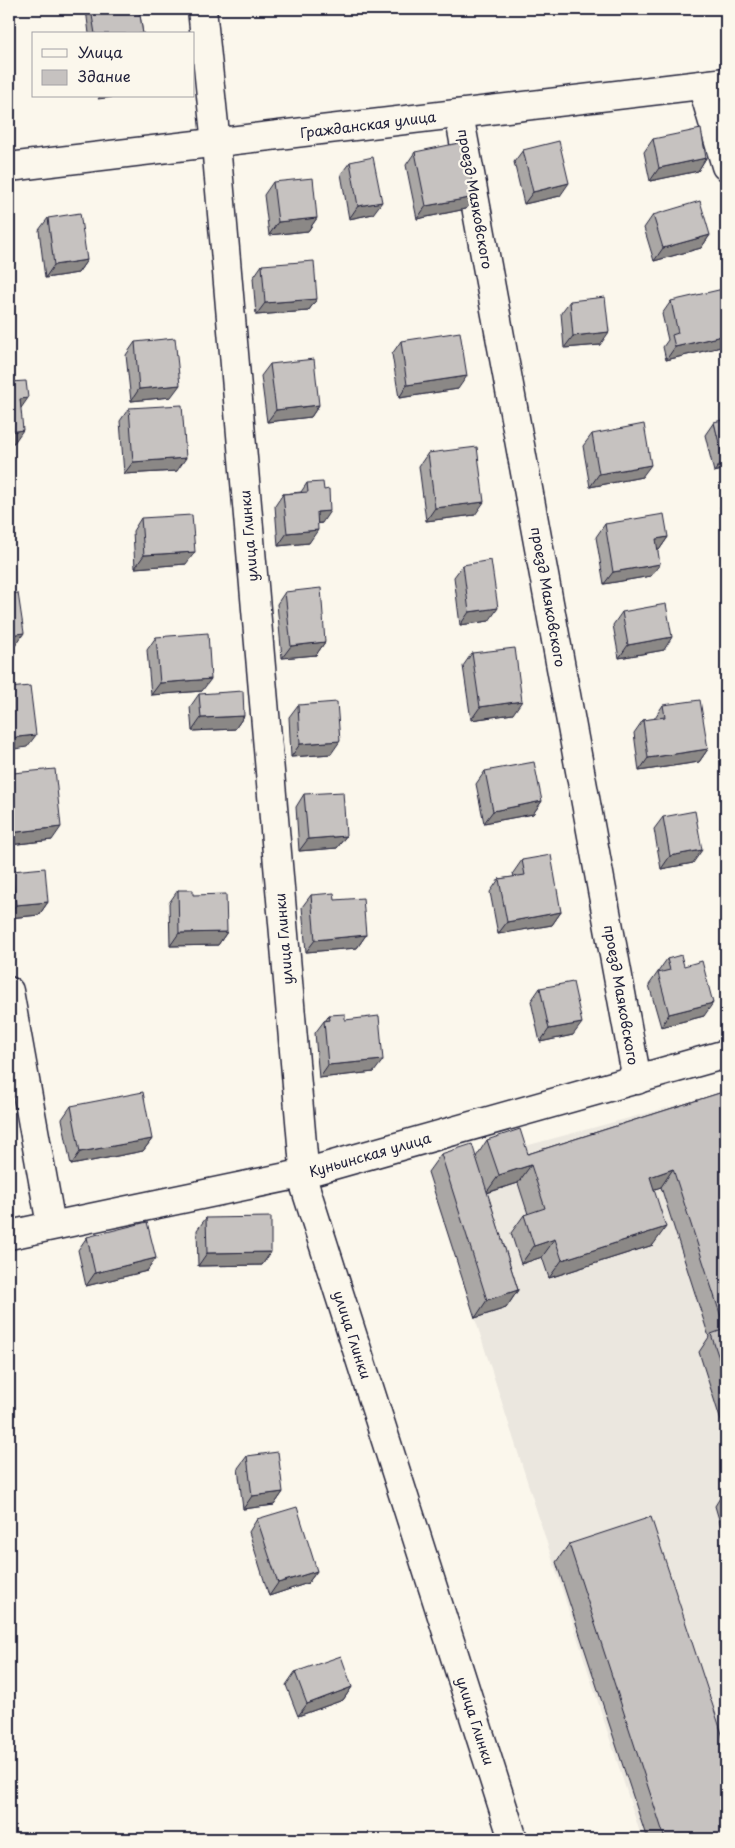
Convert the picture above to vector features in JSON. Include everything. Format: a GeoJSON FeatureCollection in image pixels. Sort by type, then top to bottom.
{"type":"FeatureCollection","features":[{"type":"Feature","properties":{"kind":"street","name":"улица Глинки"},"geometry":{"type":"LineString","coordinates":[[202,9],[216,144],[304,1167],[301,1174],[513,1839]]}},
{"type":"Feature","properties":{"kind":"street","name":"Гражданская улица"},"geometry":{"type":"LineString","coordinates":[[9,167],[714,84]]}},
{"type":"Feature","properties":{"kind":"street"},"geometry":{"type":"LineString","coordinates":[[714,84],[726,166]]}},
{"type":"Feature","properties":{"kind":"street","name":"проезд Маяковского"},"geometry":{"type":"LineString","coordinates":[[459,114],[637,1080]]}},
{"type":"Feature","properties":{"kind":"street"},"geometry":{"type":"LineString","coordinates":[[9,991],[51,1225]]}},
{"type":"Feature","properties":{"kind":"street","name":"Куньинская улица"},"geometry":{"type":"LineString","coordinates":[[9,1235],[301,1174],[726,1054]]}},
{"type":"Feature","properties":{"kind":"shaded area"},"geometry":{"type":"Polygon","coordinates":[[[726,1092],[726,1839],[642,1839],[428,1172],[726,1092]]]}},
{"type":"Feature","properties":{"kind":"building"},"geometry":{"type":"Polygon","coordinates":[[[91,9],[139,9],[143,32],[95,32],[91,9]]]}},
{"type":"Feature","properties":{"kind":"building"},"geometry":{"type":"Polygon","coordinates":[[[701,129],[706,158],[659,168],[653,139],[701,129]]]}},
{"type":"Feature","properties":{"kind":"building"},"geometry":{"type":"Polygon","coordinates":[[[559,141],[569,183],[533,192],[523,150],[559,141]]]}},
{"type":"Feature","properties":{"kind":"building"},"geometry":{"type":"Polygon","coordinates":[[[464,142],[475,197],[426,206],[415,152],[464,142]]]}},
{"type":"Feature","properties":{"kind":"building"},"geometry":{"type":"Polygon","coordinates":[[[373,157],[382,202],[358,206],[350,162],[373,157]]]}},
{"type":"Feature","properties":{"kind":"building"},"geometry":{"type":"Polygon","coordinates":[[[313,178],[317,218],[278,222],[273,182],[313,178]]]}},
{"type":"Feature","properties":{"kind":"building"},"geometry":{"type":"Polygon","coordinates":[[[700,201],[710,235],[663,248],[653,215],[700,201]]]}},
{"type":"Feature","properties":{"kind":"building"},"geometry":{"type":"Polygon","coordinates":[[[80,213],[87,260],[54,265],[48,218],[80,213]]]}},
{"type":"Feature","properties":{"kind":"building"},"geometry":{"type":"Polygon","coordinates":[[[314,261],[317,299],[265,303],[262,265],[314,261]]]}},
{"type":"Feature","properties":{"kind":"building"},"geometry":{"type":"Polygon","coordinates":[[[723,289],[726,301],[726,335],[675,347],[672,335],[678,333],[671,301],[723,289]]]}},
{"type":"Feature","properties":{"kind":"building"},"geometry":{"type":"Polygon","coordinates":[[[605,297],[609,332],[573,336],[570,301],[605,297]]]}},
{"type":"Feature","properties":{"kind":"building"},"geometry":{"type":"Polygon","coordinates":[[[460,332],[467,376],[407,385],[401,341],[460,332]]]}},
{"type":"Feature","properties":{"kind":"building"},"geometry":{"type":"Polygon","coordinates":[[[175,338],[180,385],[139,389],[135,342],[175,338]]]}},
{"type":"Feature","properties":{"kind":"building"},"geometry":{"type":"Polygon","coordinates":[[[314,359],[319,405],[276,410],[270,364],[314,359]]]}},
{"type":"Feature","properties":{"kind":"building"},"geometry":{"type":"Polygon","coordinates":[[[26,381],[28,398],[20,399],[23,430],[9,432],[9,382],[26,381]]]}},
{"type":"Feature","properties":{"kind":"building"},"geometry":{"type":"Polygon","coordinates":[[[182,405],[186,458],[133,462],[129,408],[182,405]]]}},
{"type":"Feature","properties":{"kind":"building"},"geometry":{"type":"Polygon","coordinates":[[[726,419],[726,459],[723,460],[714,422],[726,419]]]}},
{"type":"Feature","properties":{"kind":"building"},"geometry":{"type":"Polygon","coordinates":[[[644,424],[651,465],[599,474],[592,434],[644,424]]]}},
{"type":"Feature","properties":{"kind":"building"},"geometry":{"type":"Polygon","coordinates":[[[477,447],[484,502],[435,508],[428,453],[477,447]]]}},
{"type":"Feature","properties":{"kind":"building"},"geometry":{"type":"Polygon","coordinates":[[[323,482],[324,490],[329,489],[330,511],[317,512],[318,530],[287,533],[283,494],[308,492],[307,483],[323,482]]]}},
{"type":"Feature","properties":{"kind":"building"},"geometry":{"type":"Polygon","coordinates":[[[664,514],[668,537],[656,539],[660,564],[613,572],[605,524],[664,514]]]}},
{"type":"Feature","properties":{"kind":"building"},"geometry":{"type":"Polygon","coordinates":[[[192,515],[195,552],[144,555],[141,518],[192,515]]]}},
{"type":"Feature","properties":{"kind":"building"},"geometry":{"type":"Polygon","coordinates":[[[491,560],[498,608],[469,612],[463,565],[491,560]]]}},
{"type":"Feature","properties":{"kind":"building"},"geometry":{"type":"Polygon","coordinates":[[[321,588],[325,642],[291,646],[285,592],[321,588]]]}},
{"type":"Feature","properties":{"kind":"building"},"geometry":{"type":"Polygon","coordinates":[[[18,593],[24,633],[9,635],[9,594],[18,593]]]}},
{"type":"Feature","properties":{"kind":"building"},"geometry":{"type":"Polygon","coordinates":[[[666,604],[672,637],[628,645],[622,612],[666,604]]]}},
{"type":"Feature","properties":{"kind":"building"},"geometry":{"type":"Polygon","coordinates":[[[208,633],[211,679],[160,683],[156,637],[208,633]]]}},
{"type":"Feature","properties":{"kind":"building"},"geometry":{"type":"Polygon","coordinates":[[[515,648],[522,701],[480,707],[472,653],[515,648]]]}},
{"type":"Feature","properties":{"kind":"building"},"geometry":{"type":"Polygon","coordinates":[[[30,686],[36,735],[9,738],[9,688],[30,686]]]}},
{"type":"Feature","properties":{"kind":"building"},"geometry":{"type":"Polygon","coordinates":[[[243,691],[244,716],[201,718],[199,694],[243,691]]]}},
{"type":"Feature","properties":{"kind":"building"},"geometry":{"type":"Polygon","coordinates":[[[700,700],[708,749],[648,758],[643,720],[665,717],[663,705],[700,700]]]}},
{"type":"Feature","properties":{"kind":"building"},"geometry":{"type":"Polygon","coordinates":[[[337,702],[340,741],[300,744],[298,705],[337,702]]]}},
{"type":"Feature","properties":{"kind":"building"},"geometry":{"type":"Polygon","coordinates":[[[534,762],[542,801],[493,811],[485,771],[534,762]]]}},
{"type":"Feature","properties":{"kind":"building"},"geometry":{"type":"Polygon","coordinates":[[[55,769],[61,827],[9,833],[9,783],[14,783],[13,773],[55,769]]]}},
{"type":"Feature","properties":{"kind":"building"},"geometry":{"type":"Polygon","coordinates":[[[343,792],[346,836],[308,839],[304,794],[343,792]]]}},
{"type":"Feature","properties":{"kind":"building"},"geometry":{"type":"Polygon","coordinates":[[[695,811],[702,850],[670,856],[663,817],[695,811]]]}},
{"type":"Feature","properties":{"kind":"building"},"geometry":{"type":"Polygon","coordinates":[[[551,855],[561,912],[507,922],[499,879],[525,875],[522,860],[551,855]]]}},
{"type":"Feature","properties":{"kind":"building"},"geometry":{"type":"Polygon","coordinates":[[[45,868],[48,902],[16,905],[12,871],[45,868]]]}},
{"type":"Feature","properties":{"kind":"building"},"geometry":{"type":"Polygon","coordinates":[[[178,890],[193,890],[193,895],[226,894],[227,932],[179,933],[178,890]]]}},
{"type":"Feature","properties":{"kind":"building"},"geometry":{"type":"Polygon","coordinates":[[[334,893],[335,900],[363,898],[366,935],[315,940],[311,895],[334,893]]]}},
{"type":"Feature","properties":{"kind":"building"},"geometry":{"type":"Polygon","coordinates":[[[681,955],[684,966],[702,961],[713,1003],[669,1014],[658,973],[670,970],[667,959],[681,955]]]}},
{"type":"Feature","properties":{"kind":"building"},"geometry":{"type":"Polygon","coordinates":[[[573,982],[582,1023],[549,1029],[540,988],[573,982]]]}},
{"type":"Feature","properties":{"kind":"building"},"geometry":{"type":"Polygon","coordinates":[[[345,1014],[345,1020],[379,1016],[383,1060],[328,1065],[324,1021],[330,1020],[329,1015],[345,1014]]]}},
{"type":"Feature","properties":{"kind":"building"},"geometry":{"type":"Polygon","coordinates":[[[726,1091],[726,1380],[711,1334],[725,1329],[673,1169],[650,1177],[666,1227],[562,1260],[555,1239],[534,1246],[524,1215],[545,1208],[531,1165],[499,1175],[487,1140],[520,1129],[528,1154],[726,1091]]]}},
{"type":"Feature","properties":{"kind":"building"},"geometry":{"type":"Polygon","coordinates":[[[143,1092],[152,1139],[80,1152],[71,1106],[143,1092]]]}},
{"type":"Feature","properties":{"kind":"building"},"geometry":{"type":"Polygon","coordinates":[[[472,1144],[518,1290],[487,1300],[441,1154],[472,1144]]]}},
{"type":"Feature","properties":{"kind":"building"},"geometry":{"type":"Polygon","coordinates":[[[9,1155],[12,1166],[9,1167],[9,1155]]]}},
{"type":"Feature","properties":{"kind":"building"},"geometry":{"type":"Polygon","coordinates":[[[271,1217],[271,1252],[207,1253],[206,1218],[271,1217]]]}},
{"type":"Feature","properties":{"kind":"building"},"geometry":{"type":"Polygon","coordinates":[[[147,1222],[156,1258],[95,1273],[87,1237],[147,1222]]]}},
{"type":"Feature","properties":{"kind":"building"},"geometry":{"type":"Polygon","coordinates":[[[278,1452],[283,1492],[252,1496],[247,1456],[278,1452]]]}},
{"type":"Feature","properties":{"kind":"building"},"geometry":{"type":"Polygon","coordinates":[[[297,1507],[317,1571],[278,1583],[257,1519],[297,1507]]]}},
{"type":"Feature","properties":{"kind":"building"},"geometry":{"type":"Polygon","coordinates":[[[651,1517],[726,1746],[726,1839],[665,1839],[569,1544],[651,1517]]]}},
{"type":"Feature","properties":{"kind":"building"},"geometry":{"type":"Polygon","coordinates":[[[341,1656],[352,1687],[307,1704],[295,1672],[341,1656]]]}}]}
